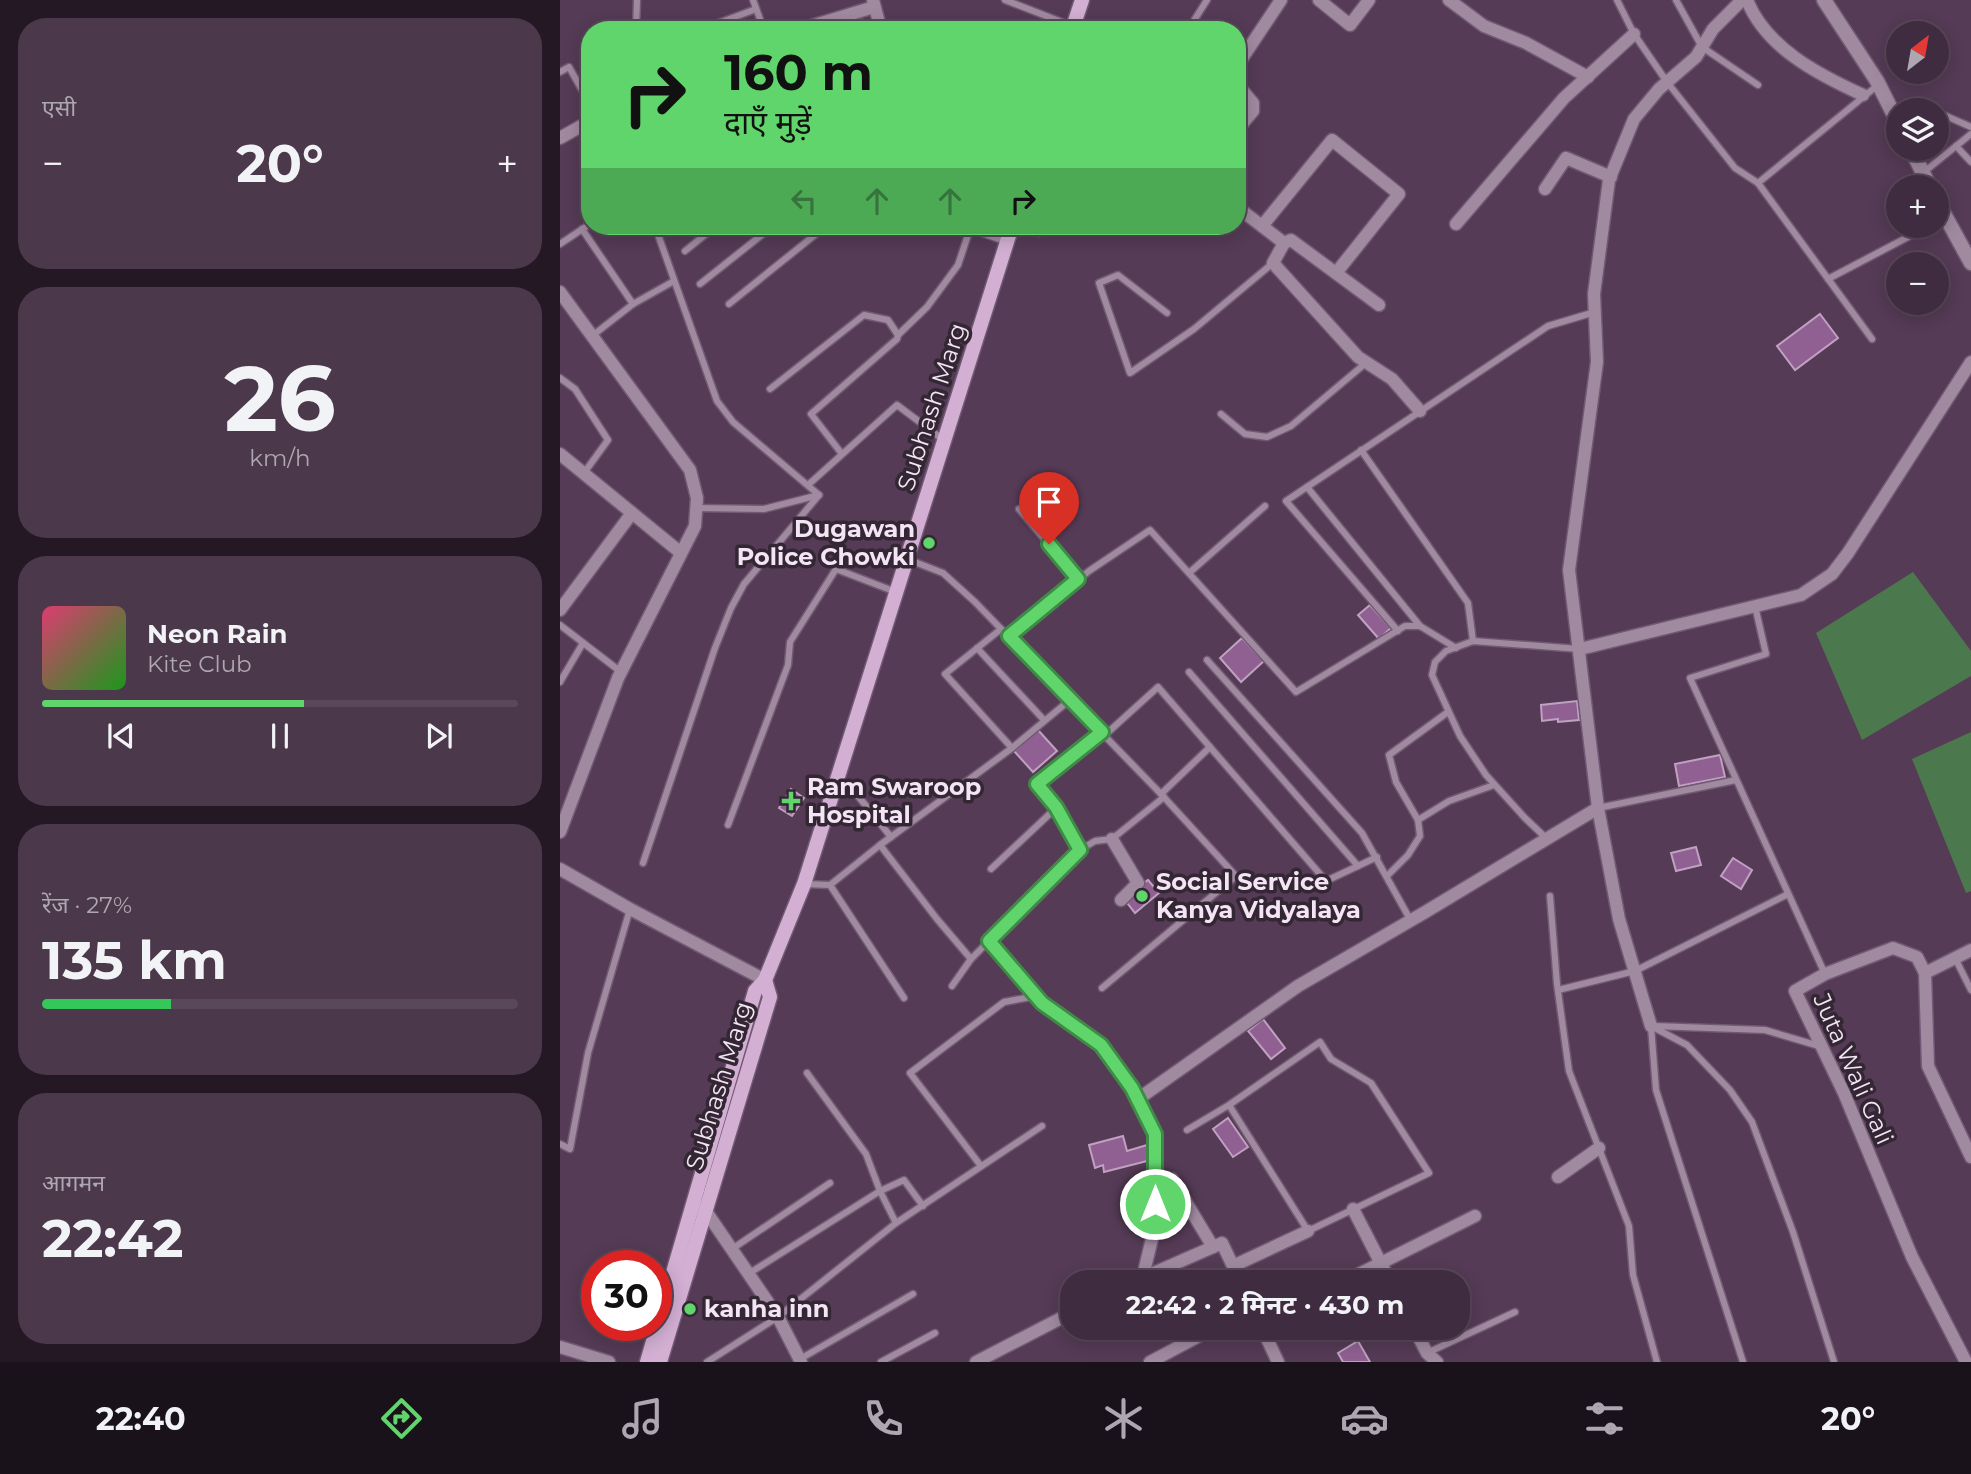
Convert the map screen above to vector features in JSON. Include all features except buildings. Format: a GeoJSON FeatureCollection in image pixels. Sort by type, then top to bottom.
{"type":"FeatureCollection","features":[{"type":"Feature","properties":{"kind":"main road"},"geometry":{"type":"LineString","coordinates":[[1075,21],[1082,0]]}},
{"type":"Feature","properties":{"kind":"main road","name":"Subhash Marg"},"geometry":{"type":"LineString","coordinates":[[660,1362],[755,991],[765,980],[804,884],[1009,235]]}},
{"type":"Feature","properties":{"kind":"main road"},"geometry":{"type":"LineString","coordinates":[[647,1362],[699,1208]]}},
{"type":"Feature","properties":{"kind":"street"},"geometry":{"type":"LineString","coordinates":[[1246,53],[1282,0]]}},
{"type":"Feature","properties":{"kind":"street"},"geometry":{"type":"LineString","coordinates":[[1319,0],[1350,25],[1369,0]]}},
{"type":"Feature","properties":{"kind":"street"},"geometry":{"type":"LineString","coordinates":[[1449,0],[1484,26],[1526,43],[1588,76]]}},
{"type":"Feature","properties":{"kind":"street"},"geometry":{"type":"LineString","coordinates":[[1651,1026],[1619,919],[1598,808],[1569,570],[1597,362],[1594,294],[1611,177],[1634,119],[1667,82],[1696,57],[1713,29],[1744,0],[1771,36],[1807,66],[1827,79],[1863,95]]}},
{"type":"Feature","properties":{"kind":"street"},"geometry":{"type":"LineString","coordinates":[[1824,0],[1886,100]]}},
{"type":"Feature","properties":{"kind":"street"},"geometry":{"type":"LineString","coordinates":[[824,21],[873,4],[878,21]]}},
{"type":"Feature","properties":{"kind":"street"},"geometry":{"type":"LineString","coordinates":[[1456,224],[1564,98],[1634,34]]}},
{"type":"Feature","properties":{"kind":"street"},"geometry":{"type":"LineString","coordinates":[[1246,95],[1253,103],[1253,111],[1246,119]]}},
{"type":"Feature","properties":{"kind":"street"},"geometry":{"type":"LineString","coordinates":[[560,138],[581,126]]}},
{"type":"Feature","properties":{"kind":"street"},"geometry":{"type":"LineString","coordinates":[[1262,226],[1332,140],[1399,194],[1336,274]]}},
{"type":"Feature","properties":{"kind":"street"},"geometry":{"type":"LineString","coordinates":[[1545,189],[1566,158],[1611,177]]}},
{"type":"Feature","properties":{"kind":"street"},"geometry":{"type":"LineString","coordinates":[[1917,161],[1923,173]]}},
{"type":"Feature","properties":{"kind":"street"},"geometry":{"type":"LineString","coordinates":[[1246,214],[1284,243]]}},
{"type":"Feature","properties":{"kind":"street"},"geometry":{"type":"LineString","coordinates":[[1949,231],[1971,263]]}},
{"type":"Feature","properties":{"kind":"street"},"geometry":{"type":"LineString","coordinates":[[1379,305],[1291,240],[1284,243],[1273,262],[1358,356],[1392,379],[1420,411]]}},
{"type":"Feature","properties":{"kind":"street"},"geometry":{"type":"LineString","coordinates":[[560,292],[690,470],[697,498],[695,526],[621,673],[560,832]]}},
{"type":"Feature","properties":{"kind":"street"},"geometry":{"type":"LineString","coordinates":[[1580,649],[1801,595],[1832,574],[1971,362]]}},
{"type":"Feature","properties":{"kind":"street"},"geometry":{"type":"LineString","coordinates":[[560,454],[681,553]]}},
{"type":"Feature","properties":{"kind":"street"},"geometry":{"type":"LineString","coordinates":[[560,610],[632,513]]}},
{"type":"Feature","properties":{"kind":"street"},"geometry":{"type":"LineString","coordinates":[[1138,1100],[1298,986],[1598,808]]}},
{"type":"Feature","properties":{"kind":"street"},"geometry":{"type":"LineString","coordinates":[[1112,839],[1138,883],[1121,900]]}},
{"type":"Feature","properties":{"kind":"street"},"geometry":{"type":"LineString","coordinates":[[560,869],[765,980]]}},
{"type":"Feature","properties":{"kind":"street"},"geometry":{"type":"LineString","coordinates":[[989,941],[1042,1003],[1101,1045],[1138,1100],[1155,1134],[1155,1226],[1144,1270]]}},
{"type":"Feature","properties":{"kind":"street","name":"Juta Wali Gali"},"geometry":{"type":"LineString","coordinates":[[1925,973],[1917,957],[1893,948],[1825,974],[1794,991],[1844,1093],[1912,1257],[1966,1362]]}},
{"type":"Feature","properties":{"kind":"street"},"geometry":{"type":"LineString","coordinates":[[1971,950],[1925,973],[1928,1066],[1971,1157]]}},
{"type":"Feature","properties":{"kind":"street"},"geometry":{"type":"LineString","coordinates":[[1558,1177],[1599,1148]]}},
{"type":"Feature","properties":{"kind":"street"},"geometry":{"type":"LineString","coordinates":[[1155,1183],[1172,1179],[1213,1247]]}},
{"type":"Feature","properties":{"kind":"street"},"geometry":{"type":"LineString","coordinates":[[699,1208],[732,1249],[778,1317],[797,1360]]}},
{"type":"Feature","properties":{"kind":"street"},"geometry":{"type":"LineString","coordinates":[[1353,1209],[1384,1270]]}},
{"type":"Feature","properties":{"kind":"street"},"geometry":{"type":"LineString","coordinates":[[1367,1270],[1475,1216]]}},
{"type":"Feature","properties":{"kind":"street"},"geometry":{"type":"LineString","coordinates":[[1233,1266],[1308,1231]]}},
{"type":"Feature","properties":{"kind":"street"},"geometry":{"type":"LineString","coordinates":[[1157,1270],[1222,1243],[1235,1270]]}},
{"type":"Feature","properties":{"kind":"street"},"geometry":{"type":"LineString","coordinates":[[976,1362],[1060,1319]]}},
{"type":"Feature","properties":{"kind":"street"},"geometry":{"type":"LineString","coordinates":[[1150,1362],[1191,1340]]}},
{"type":"Feature","properties":{"kind":"street"},"geometry":{"type":"LineString","coordinates":[[1268,1340],[1278,1362]]}},
{"type":"Feature","properties":{"kind":"street"},"geometry":{"type":"LineString","coordinates":[[1420,1340],[1427,1353],[1437,1362]]}},
{"type":"Feature","properties":{"kind":"street"},"geometry":{"type":"LineString","coordinates":[[560,1347],[609,1362]]}},
{"type":"Feature","properties":{"kind":"lane"},"geometry":{"type":"LineString","coordinates":[[636,21],[637,0]]}},
{"type":"Feature","properties":{"kind":"lane"},"geometry":{"type":"LineString","coordinates":[[753,0],[761,21]]}},
{"type":"Feature","properties":{"kind":"lane"},"geometry":{"type":"LineString","coordinates":[[1005,0],[1056,21]]}},
{"type":"Feature","properties":{"kind":"lane"},"geometry":{"type":"LineString","coordinates":[[1194,21],[1208,0]]}},
{"type":"Feature","properties":{"kind":"lane"},"geometry":{"type":"LineString","coordinates":[[1617,0],[1634,34],[1667,82],[1735,167],[1758,183],[1872,339]]}},
{"type":"Feature","properties":{"kind":"lane"},"geometry":{"type":"LineString","coordinates":[[1676,0],[1702,47],[1758,85]]}},
{"type":"Feature","properties":{"kind":"lane"},"geometry":{"type":"LineString","coordinates":[[724,21],[756,9]]}},
{"type":"Feature","properties":{"kind":"lane"},"geometry":{"type":"LineString","coordinates":[[560,72],[569,67],[581,88]]}},
{"type":"Feature","properties":{"kind":"lane"},"geometry":{"type":"LineString","coordinates":[[1758,183],[1878,85]]}},
{"type":"Feature","properties":{"kind":"lane"},"geometry":{"type":"LineString","coordinates":[[1949,117],[1971,127]]}},
{"type":"Feature","properties":{"kind":"lane"},"geometry":{"type":"LineString","coordinates":[[1923,173],[1971,135]]}},
{"type":"Feature","properties":{"kind":"lane"},"geometry":{"type":"LineString","coordinates":[[1956,146],[1971,162]]}},
{"type":"Feature","properties":{"kind":"lane"},"geometry":{"type":"LineString","coordinates":[[560,244],[581,230]]}},
{"type":"Feature","properties":{"kind":"lane"},"geometry":{"type":"LineString","coordinates":[[587,235],[633,304]]}},
{"type":"Feature","properties":{"kind":"lane"},"geometry":{"type":"LineString","coordinates":[[658,235],[717,401],[733,422],[820,495]]}},
{"type":"Feature","properties":{"kind":"lane"},"geometry":{"type":"LineString","coordinates":[[685,251],[705,235]]}},
{"type":"Feature","properties":{"kind":"lane"},"geometry":{"type":"LineString","coordinates":[[700,284],[763,235]]}},
{"type":"Feature","properties":{"kind":"lane"},"geometry":{"type":"LineString","coordinates":[[729,304],[815,235]]}},
{"type":"Feature","properties":{"kind":"lane"},"geometry":{"type":"LineString","coordinates":[[842,454],[811,414],[897,339],[926,306],[958,265],[968,235]]}},
{"type":"Feature","properties":{"kind":"lane"},"geometry":{"type":"LineString","coordinates":[[1828,279],[1906,238]]}},
{"type":"Feature","properties":{"kind":"lane"},"geometry":{"type":"LineString","coordinates":[[1167,313],[1118,275],[1099,283],[1130,373],[1194,329],[1273,262]]}},
{"type":"Feature","properties":{"kind":"lane"},"geometry":{"type":"LineString","coordinates":[[592,336],[633,304],[674,281]]}},
{"type":"Feature","properties":{"kind":"lane"},"geometry":{"type":"LineString","coordinates":[[1398,631],[1286,501],[1548,326],[1595,312]]}},
{"type":"Feature","properties":{"kind":"lane"},"geometry":{"type":"LineString","coordinates":[[771,388],[864,315],[888,320],[898,335]]}},
{"type":"Feature","properties":{"kind":"lane"},"geometry":{"type":"LineString","coordinates":[[1221,414],[1245,434],[1267,437],[1291,426],[1367,362]]}},
{"type":"Feature","properties":{"kind":"lane"},"geometry":{"type":"LineString","coordinates":[[560,378],[575,389],[608,440],[584,473]]}},
{"type":"Feature","properties":{"kind":"lane"},"geometry":{"type":"LineString","coordinates":[[808,485],[897,405],[945,441]]}},
{"type":"Feature","properties":{"kind":"lane"},"geometry":{"type":"LineString","coordinates":[[1361,450],[1468,603],[1473,641]]}},
{"type":"Feature","properties":{"kind":"lane"},"geometry":{"type":"LineString","coordinates":[[1307,487],[1420,626],[1456,648]]}},
{"type":"Feature","properties":{"kind":"lane"},"geometry":{"type":"LineString","coordinates":[[696,508],[764,509],[820,495]]}},
{"type":"Feature","properties":{"kind":"lane"},"geometry":{"type":"LineString","coordinates":[[643,863],[731,608],[744,584],[820,495]]}},
{"type":"Feature","properties":{"kind":"lane"},"geometry":{"type":"LineString","coordinates":[[1189,573],[1265,506]]}},
{"type":"Feature","properties":{"kind":"lane"},"geometry":{"type":"LineString","coordinates":[[1019,509],[1078,579]]}},
{"type":"Feature","properties":{"kind":"lane"},"geometry":{"type":"LineString","coordinates":[[1009,636],[1078,579],[1150,530],[1296,692],[1405,626],[1420,626]]}},
{"type":"Feature","properties":{"kind":"lane"},"geometry":{"type":"LineString","coordinates":[[907,559],[943,573],[1002,629],[1236,876],[1102,988]]}},
{"type":"Feature","properties":{"kind":"lane"},"geometry":{"type":"LineString","coordinates":[[728,825],[788,665],[789,642],[836,569],[896,592]]}},
{"type":"Feature","properties":{"kind":"lane"},"geometry":{"type":"LineString","coordinates":[[1755,606],[1766,654],[1690,678],[1825,974]]}},
{"type":"Feature","properties":{"kind":"lane"},"geometry":{"type":"LineString","coordinates":[[560,625],[621,673]]}},
{"type":"Feature","properties":{"kind":"lane"},"geometry":{"type":"LineString","coordinates":[[1002,629],[945,674],[1012,748]]}},
{"type":"Feature","properties":{"kind":"lane"},"geometry":{"type":"LineString","coordinates":[[1546,838],[1494,785],[1467,746],[1432,675],[1435,662],[1446,651],[1473,641],[1580,649]]}},
{"type":"Feature","properties":{"kind":"lane"},"geometry":{"type":"LineString","coordinates":[[560,682],[583,643]]}},
{"type":"Feature","properties":{"kind":"lane"},"geometry":{"type":"LineString","coordinates":[[977,648],[1044,720]]}},
{"type":"Feature","properties":{"kind":"lane"},"geometry":{"type":"LineString","coordinates":[[1207,660],[1362,833],[1411,921]]}},
{"type":"Feature","properties":{"kind":"lane"},"geometry":{"type":"LineString","coordinates":[[1189,672],[1358,866]]}},
{"type":"Feature","properties":{"kind":"lane"},"geometry":{"type":"LineString","coordinates":[[1080,850],[1056,807],[1037,784],[1104,734],[1158,687],[1326,881],[1377,857]]}},
{"type":"Feature","properties":{"kind":"lane"},"geometry":{"type":"LineString","coordinates":[[804,884],[830,885],[1012,748],[1071,699]]}},
{"type":"Feature","properties":{"kind":"lane"},"geometry":{"type":"LineString","coordinates":[[1387,876],[1408,855],[1420,836],[1418,820],[1396,782],[1389,755],[1448,712]]}},
{"type":"Feature","properties":{"kind":"lane"},"geometry":{"type":"LineString","coordinates":[[952,986],[971,959],[1080,850],[1096,841],[1112,839],[1162,795],[1210,747]]}},
{"type":"Feature","properties":{"kind":"lane"},"geometry":{"type":"LineString","coordinates":[[1598,808],[1736,780]]}},
{"type":"Feature","properties":{"kind":"lane"},"geometry":{"type":"LineString","coordinates":[[1418,820],[1449,801],[1494,785]]}},
{"type":"Feature","properties":{"kind":"lane"},"geometry":{"type":"LineString","coordinates":[[833,789],[850,786],[891,837]]}},
{"type":"Feature","properties":{"kind":"lane"},"geometry":{"type":"LineString","coordinates":[[991,869],[1056,807]]}},
{"type":"Feature","properties":{"kind":"lane"},"geometry":{"type":"LineString","coordinates":[[880,845],[971,959]]}},
{"type":"Feature","properties":{"kind":"lane"},"geometry":{"type":"LineString","coordinates":[[830,885],[904,998]]}},
{"type":"Feature","properties":{"kind":"lane"},"geometry":{"type":"LineString","coordinates":[[1558,990],[1635,971],[1788,894]]}},
{"type":"Feature","properties":{"kind":"lane"},"geometry":{"type":"LineString","coordinates":[[1550,897],[1558,990],[1569,1071],[1629,1226],[1633,1275],[1657,1362]]}},
{"type":"Feature","properties":{"kind":"lane"},"geometry":{"type":"LineString","coordinates":[[560,1144],[570,1149],[588,1053],[630,909]]}},
{"type":"Feature","properties":{"kind":"lane"},"geometry":{"type":"LineString","coordinates":[[1955,958],[1971,990]]}},
{"type":"Feature","properties":{"kind":"lane"},"geometry":{"type":"LineString","coordinates":[[981,1166],[910,1073],[1004,1002],[1036,996]]}},
{"type":"Feature","properties":{"kind":"lane"},"geometry":{"type":"LineString","coordinates":[[1651,1026],[1766,1030],[1821,1046]]}},
{"type":"Feature","properties":{"kind":"lane"},"geometry":{"type":"LineString","coordinates":[[1651,1026],[1656,1090],[1743,1362]]}},
{"type":"Feature","properties":{"kind":"lane"},"geometry":{"type":"LineString","coordinates":[[1651,1026],[1687,1045],[1730,1090],[1752,1122],[1793,1232],[1834,1362]]}},
{"type":"Feature","properties":{"kind":"lane"},"geometry":{"type":"LineString","coordinates":[[1187,1130],[1229,1105],[1320,1042],[1331,1059],[1371,1083],[1429,1173],[1308,1231],[1229,1105]]}},
{"type":"Feature","properties":{"kind":"lane"},"geometry":{"type":"LineString","coordinates":[[807,1073],[866,1154],[896,1223]]}},
{"type":"Feature","properties":{"kind":"lane"},"geometry":{"type":"LineString","coordinates":[[707,1362],[778,1317],[896,1223],[1042,1126]]}},
{"type":"Feature","properties":{"kind":"lane"},"geometry":{"type":"LineString","coordinates":[[748,1274],[880,1191],[904,1180],[923,1206]]}},
{"type":"Feature","properties":{"kind":"lane"},"geometry":{"type":"LineString","coordinates":[[732,1249],[830,1183]]}},
{"type":"Feature","properties":{"kind":"lane"},"geometry":{"type":"LineString","coordinates":[[797,1360],[914,1294]]}},
{"type":"Feature","properties":{"kind":"lane"},"geometry":{"type":"LineString","coordinates":[[1427,1353],[1515,1312]]}},
{"type":"Feature","properties":{"kind":"lane"},"geometry":{"type":"LineString","coordinates":[[881,1362],[935,1333]]}},
{"type":"Feature","properties":{"kind":"green space"},"geometry":{"type":"Polygon","coordinates":[[[862,16],[864,21],[849,21],[862,16]]]}},
{"type":"Feature","properties":{"kind":"green space"},"geometry":{"type":"Polygon","coordinates":[[[1913,572],[1971,651],[1971,676],[1862,740],[1816,633],[1913,572]]]}},
{"type":"Feature","properties":{"kind":"green space"},"geometry":{"type":"Polygon","coordinates":[[[1971,732],[1971,891],[1966,893],[1912,759],[1971,732]]]}},
{"type":"Feature","properties":{"kind":"place","name":"Dugawan Police Chowki"},"geometry":{"type":"Point","coordinates":[929,543]}},
{"type":"Feature","properties":{"kind":"place","name":"Ram Swaroop Hospital"},"geometry":{"type":"Point","coordinates":[791,801]}},
{"type":"Feature","properties":{"kind":"place","name":"Social Service Kanya Vidyalaya"},"geometry":{"type":"Point","coordinates":[1142,896]}},
{"type":"Feature","properties":{"kind":"place","name":"kanha inn"},"geometry":{"type":"Point","coordinates":[690,1309]}},
{"type":"Feature","properties":{"kind":"route"},"geometry":{"type":"LineString","coordinates":[[1049,544],[1078,579],[1009,636],[1102,732],[1037,784],[1056,807],[1080,850],[989,941],[1042,1003],[1101,1045],[1132,1088],[1155,1134],[1155,1204]]}}]}
